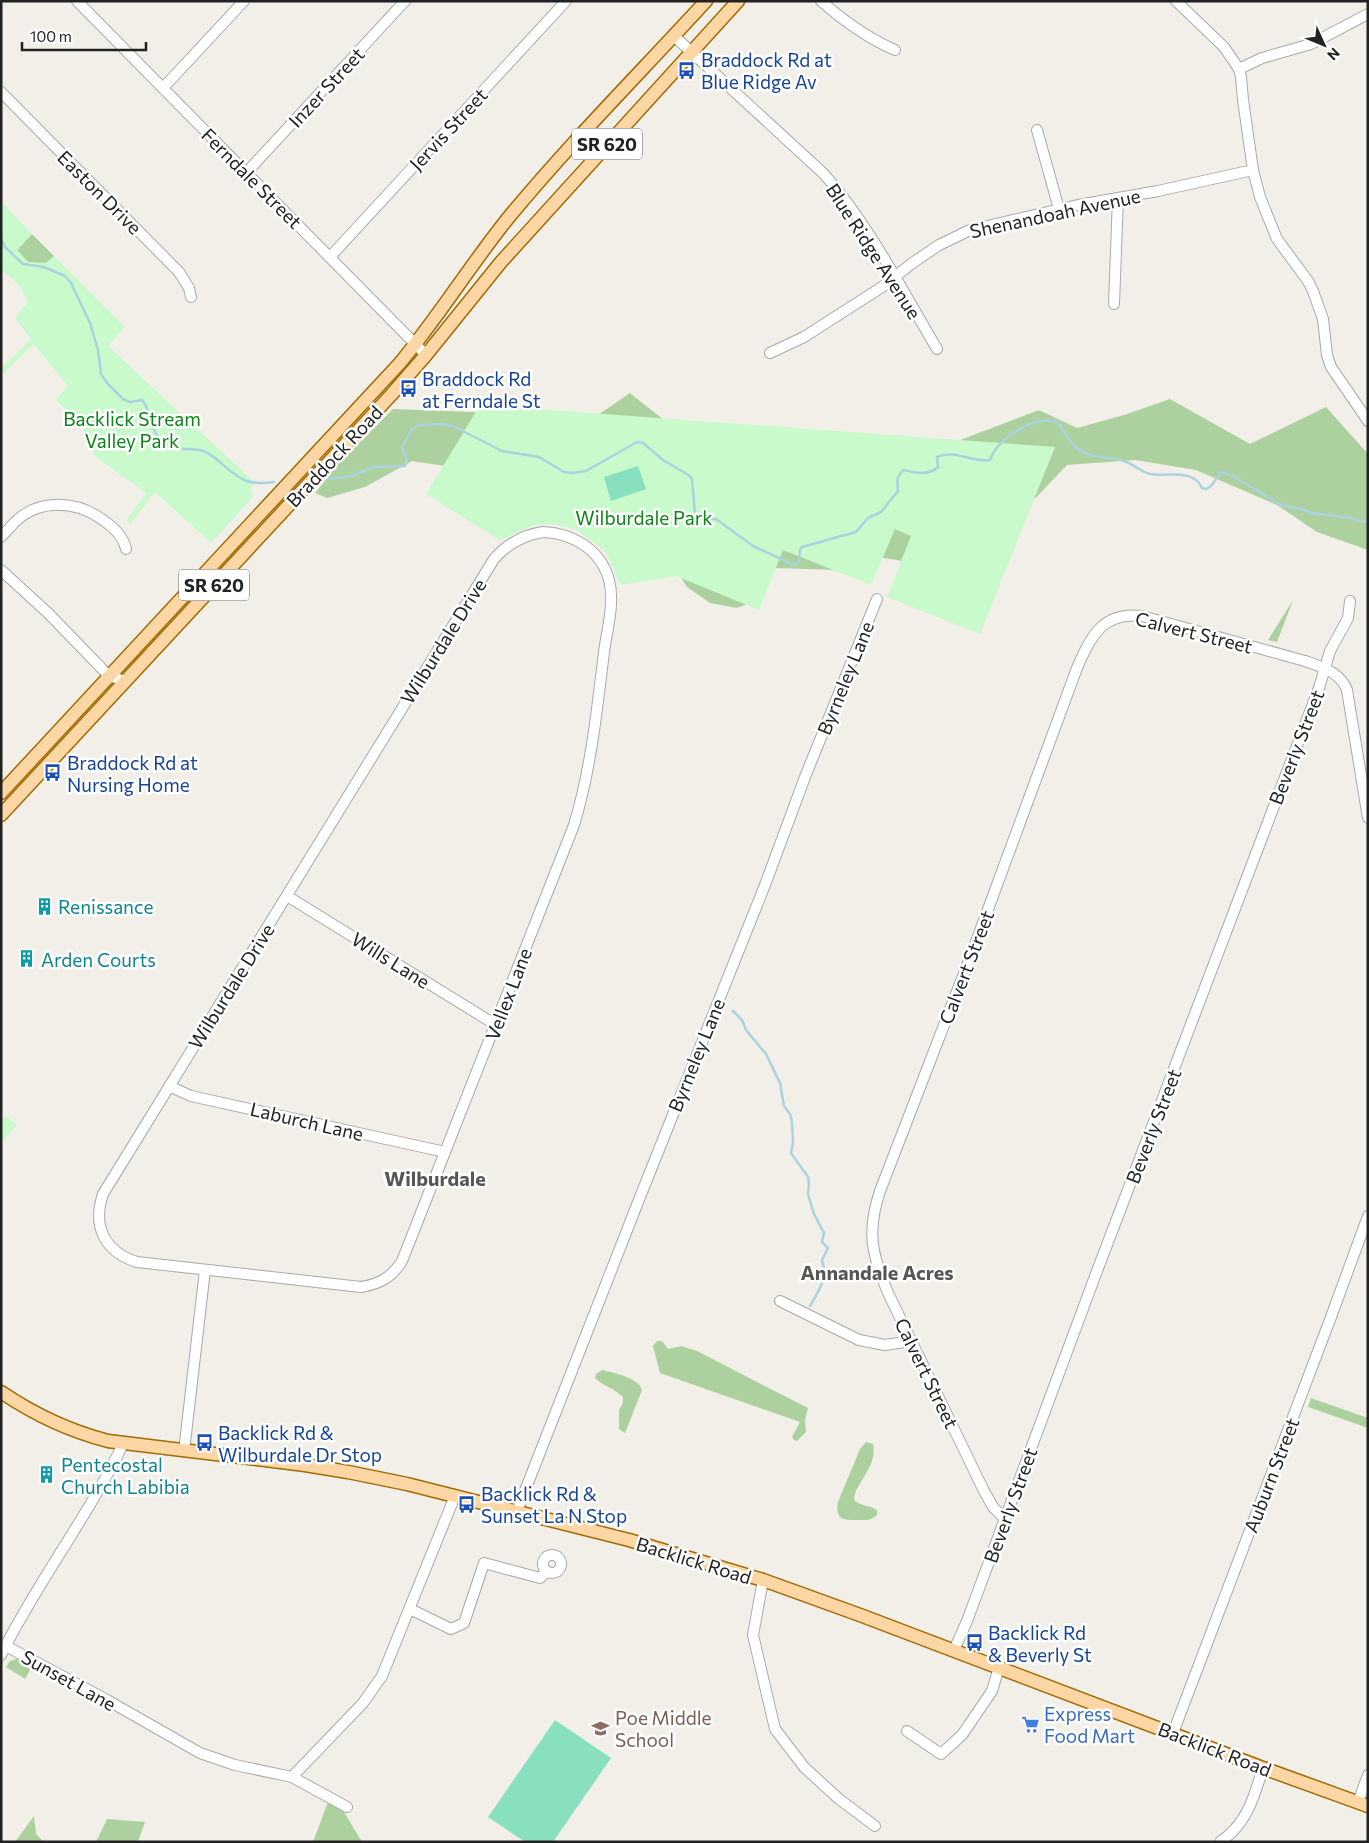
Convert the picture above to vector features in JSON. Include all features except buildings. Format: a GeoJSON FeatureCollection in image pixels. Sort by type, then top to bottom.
{"type":"FeatureCollection","features":[{"type":"Feature","properties":{"kind":"main road","name":"Braddock Road"},"geometry":{"type":"LineString","coordinates":[[1,793],[383,382],[416,344],[508,219],[582,134],[706,1]]}},
{"type":"Feature","properties":{"kind":"main road","name":"Braddock Road"},"geometry":{"type":"LineString","coordinates":[[1,815],[391,395],[501,262],[738,1]]}},
{"type":"Feature","properties":{"kind":"main road","name":"Backlick Road"},"geometry":{"type":"LineString","coordinates":[[1,1392],[22,1406],[64,1428],[101,1439],[123,1444],[305,1465],[348,1472],[517,1511],[629,1540],[763,1580],[1363,1804]]}},
{"type":"Feature","properties":{"kind":"street","name":"Ferndale Street"},"geometry":{"type":"LineString","coordinates":[[77,1],[426,355]]}},
{"type":"Feature","properties":{"kind":"street"},"geometry":{"type":"LineString","coordinates":[[163,88],[244,1]]}},
{"type":"Feature","properties":{"kind":"street","name":"Inzer Street"},"geometry":{"type":"LineString","coordinates":[[246,173],[405,1]]}},
{"type":"Feature","properties":{"kind":"street","name":"Jervis Street"},"geometry":{"type":"LineString","coordinates":[[330,257],[566,1]]}},
{"type":"Feature","properties":{"kind":"street"},"geometry":{"type":"LineString","coordinates":[[822,1],[843,20],[863,34],[895,50]]}},
{"type":"Feature","properties":{"kind":"street"},"geometry":{"type":"LineString","coordinates":[[1176,1],[1224,47],[1238,69],[1241,77],[1242,100],[1256,187],[1271,227],[1280,243],[1308,281],[1318,303],[1327,355],[1331,367],[1368,421]]}},
{"type":"Feature","properties":{"kind":"street"},"geometry":{"type":"LineString","coordinates":[[1238,69],[1262,58],[1312,44],[1368,14]]}},
{"type":"Feature","properties":{"kind":"street","name":"Blue Ridge Avenue"},"geometry":{"type":"LineString","coordinates":[[674,36],[824,174],[838,190],[895,278],[937,349]]}},
{"type":"Feature","properties":{"kind":"street","name":"Easton Drive"},"geometry":{"type":"LineString","coordinates":[[1,92],[179,272],[189,288],[191,297]]}},
{"type":"Feature","properties":{"kind":"street"},"geometry":{"type":"LineString","coordinates":[[1037,130],[1059,210]]}},
{"type":"Feature","properties":{"kind":"street","name":"Shenandoah Avenue"},"geometry":{"type":"LineString","coordinates":[[770,352],[804,337],[866,299],[939,245],[970,230],[1253,170]]}},
{"type":"Feature","properties":{"kind":"street"},"geometry":{"type":"LineString","coordinates":[[1114,304],[1118,198]]}},
{"type":"Feature","properties":{"kind":"street"},"geometry":{"type":"LineString","coordinates":[[1,537],[17,520],[27,513],[49,505],[65,504],[84,508],[107,523],[124,540],[126,549]]}},
{"type":"Feature","properties":{"kind":"street","name":"Wilburdale Drive"},"geometry":{"type":"LineString","coordinates":[[205,1270],[137,1262],[128,1259],[112,1248],[101,1232],[99,1222],[100,1204],[103,1194],[494,559],[511,543],[521,537],[544,532],[565,535]]}},
{"type":"Feature","properties":{"kind":"street","name":"Vellex Lane"},"geometry":{"type":"LineString","coordinates":[[205,1270],[351,1286],[371,1286],[380,1283],[396,1271],[402,1261],[577,817],[584,790],[611,599],[609,579],[598,558],[581,542],[565,535]]}},
{"type":"Feature","properties":{"kind":"street"},"geometry":{"type":"LineString","coordinates":[[1,570],[48,613],[109,676],[125,681]]}},
{"type":"Feature","properties":{"kind":"street","name":"Byrneley Lane"},"geometry":{"type":"LineString","coordinates":[[517,1511],[877,599]]}},
{"type":"Feature","properties":{"kind":"street","name":"Beverly Street"},"geometry":{"type":"LineString","coordinates":[[954,1650],[967,1621],[1325,669],[1330,651],[1348,618],[1350,601]]}},
{"type":"Feature","properties":{"kind":"street","name":"Calvert Street"},"geometry":{"type":"LineString","coordinates":[[1005,1519],[992,1507],[911,1341],[877,1266],[872,1235],[875,1205],[1078,668],[1093,636],[1101,627],[1114,618],[1123,615],[1142,616],[1273,651],[1325,669]]}},
{"type":"Feature","properties":{"kind":"street"},"geometry":{"type":"LineString","coordinates":[[1325,669],[1340,678],[1347,690],[1368,818]]}},
{"type":"Feature","properties":{"kind":"street","name":"Wills Lane"},"geometry":{"type":"LineString","coordinates":[[287,896],[496,1024]]}},
{"type":"Feature","properties":{"kind":"street","name":"Laburch Lane"},"geometry":{"type":"LineString","coordinates":[[169,1086],[191,1096],[445,1152]]}},
{"type":"Feature","properties":{"kind":"street","name":"Auburn Street"},"geometry":{"type":"LineString","coordinates":[[1173,1733],[1368,1216]]}},
{"type":"Feature","properties":{"kind":"street"},"geometry":{"type":"LineString","coordinates":[[184,1451],[205,1270]]}},
{"type":"Feature","properties":{"kind":"street"},"geometry":{"type":"LineString","coordinates":[[780,1300],[859,1340],[885,1345],[911,1341]]}},
{"type":"Feature","properties":{"kind":"street","name":"Sunset Lane"},"geometry":{"type":"LineString","coordinates":[[123,1444],[106,1478],[22,1615],[4,1650],[107,1700],[200,1753],[235,1765],[292,1777],[347,1807]]}},
{"type":"Feature","properties":{"kind":"street"},"geometry":{"type":"LineString","coordinates":[[292,1777],[373,1690],[382,1676],[455,1496]]}},
{"type":"Feature","properties":{"kind":"street"},"geometry":{"type":"LineString","coordinates":[[410,1609],[451,1629],[464,1623],[484,1563],[540,1578],[547,1571]]}},
{"type":"Feature","properties":{"kind":"street"},"geometry":{"type":"LineString","coordinates":[[763,1580],[753,1635],[775,1729],[804,1767],[839,1799],[875,1826]]}},
{"type":"Feature","properties":{"kind":"street"},"geometry":{"type":"LineString","coordinates":[[907,1731],[942,1754],[962,1735],[992,1691],[999,1668]]}},
{"type":"Feature","properties":{"kind":"street"},"geometry":{"type":"LineString","coordinates":[[1220,1842],[1232,1833],[1246,1815],[1264,1768]]}},
{"type":"Feature","properties":{"kind":"street"},"geometry":{"type":"LineString","coordinates":[[1363,1804],[1368,1775]]}},
{"type":"Feature","properties":{"kind":"green space","name":"Backlick Stream Valley Park"},"geometry":{"type":"Polygon","coordinates":[[[1,201],[32,234],[17,250],[28,262],[46,263],[54,256],[125,327],[108,346],[255,483],[251,487],[253,497],[211,543],[155,492],[130,524],[126,521],[146,493],[96,457],[81,425],[56,400],[68,386],[34,344],[1,375],[1,369],[31,339],[15,318],[28,302],[20,286],[1,269],[1,201]]]}},
{"type":"Feature","properties":{"kind":"green space"},"geometry":{"type":"Polygon","coordinates":[[[32,234],[54,256],[47,264],[28,262],[17,250],[32,234]]]}},
{"type":"Feature","properties":{"kind":"green space","name":"Wilburdale Park"},"geometry":{"type":"Polygon","coordinates":[[[630,393],[698,447],[916,457],[1039,410],[1077,428],[1124,415],[1170,399],[1250,444],[1326,407],[1368,454],[1368,550],[1317,532],[1277,505],[1196,470],[1135,460],[1067,465],[1024,510],[908,562],[872,556],[838,570],[774,568],[761,599],[737,608],[710,603],[687,587],[671,561],[497,474],[412,461],[365,487],[327,498],[315,493],[339,463],[393,409],[474,412],[564,431],[576,430],[630,393]]]}},
{"type":"Feature","properties":{"kind":"green space","name":"Wilburdale Park"},"geometry":{"type":"Polygon","coordinates":[[[480,405],[1055,447],[980,634],[887,597],[911,536],[895,529],[871,585],[783,550],[759,610],[676,576],[621,585],[605,551],[575,529],[553,524],[534,525],[500,540],[426,494],[480,405]]]}},
{"type":"Feature","properties":{"kind":"green space"},"geometry":{"type":"Polygon","coordinates":[[[638,466],[646,489],[611,501],[604,477],[638,466]]]}},
{"type":"Feature","properties":{"kind":"green space"},"geometry":{"type":"Polygon","coordinates":[[[1293,600],[1277,642],[1268,640],[1293,600]]]}},
{"type":"Feature","properties":{"kind":"green space"},"geometry":{"type":"Polygon","coordinates":[[[6,1116],[17,1125],[1,1144],[1,1121],[6,1116]]]}},
{"type":"Feature","properties":{"kind":"green space"},"geometry":{"type":"Polygon","coordinates":[[[657,1341],[662,1341],[668,1349],[681,1346],[697,1351],[808,1408],[805,1420],[806,1432],[797,1441],[794,1440],[792,1437],[800,1422],[660,1373],[653,1346],[657,1341]]]}},
{"type":"Feature","properties":{"kind":"green space"},"geometry":{"type":"Polygon","coordinates":[[[602,1370],[631,1379],[642,1390],[625,1433],[619,1429],[619,1410],[623,1403],[623,1397],[595,1378],[596,1374],[602,1370]]]}},
{"type":"Feature","properties":{"kind":"green space"},"geometry":{"type":"Polygon","coordinates":[[[1311,1398],[1368,1418],[1368,1428],[1308,1407],[1311,1398]]]}},
{"type":"Feature","properties":{"kind":"green space"},"geometry":{"type":"Polygon","coordinates":[[[866,1442],[873,1444],[874,1452],[869,1467],[855,1493],[854,1500],[877,1510],[877,1515],[868,1520],[844,1519],[839,1516],[838,1502],[860,1449],[866,1442]]]}},
{"type":"Feature","properties":{"kind":"green space"},"geometry":{"type":"Polygon","coordinates":[[[19,1658],[33,1665],[25,1679],[6,1667],[10,1661],[19,1658]]]}},
{"type":"Feature","properties":{"kind":"green space"},"geometry":{"type":"Polygon","coordinates":[[[555,1720],[611,1758],[553,1842],[525,1842],[488,1817],[555,1720]]]}},
{"type":"Feature","properties":{"kind":"green space"},"geometry":{"type":"Polygon","coordinates":[[[328,1802],[344,1812],[362,1842],[313,1842],[328,1802]]]}},
{"type":"Feature","properties":{"kind":"green space"},"geometry":{"type":"Polygon","coordinates":[[[34,1816],[36,1834],[44,1842],[15,1842],[34,1816]]]}},
{"type":"Feature","properties":{"kind":"green space"},"geometry":{"type":"Polygon","coordinates":[[[107,1819],[145,1822],[138,1842],[96,1842],[107,1819]]]}},
{"type":"Feature","properties":{"kind":"waterway"},"geometry":{"type":"LineString","coordinates":[[1,239],[5,247],[23,264],[44,267],[65,276],[71,283],[90,323],[98,350],[101,374],[123,399],[130,402],[142,400],[159,438],[171,447],[203,451],[215,457],[235,475],[247,481],[257,483],[274,482]]}},
{"type":"Feature","properties":{"kind":"waterway"},"geometry":{"type":"LineString","coordinates":[[328,479],[352,476],[373,467],[405,466],[407,461],[402,447],[412,429],[420,425],[442,424],[453,426],[502,451],[539,457],[564,472],[572,473],[586,471],[637,442],[643,443],[663,460],[690,476],[692,479],[695,513],[703,519],[716,519],[753,546],[794,565],[799,562],[802,547],[856,532],[868,518],[881,512],[898,491],[898,479],[904,470],[918,473],[931,472],[938,467],[937,457],[943,455],[990,460],[1000,444],[1009,436],[1029,425],[1049,420],[1058,422],[1067,437],[1083,452],[1120,460],[1150,474],[1186,476],[1193,478],[1202,488],[1206,489],[1211,486],[1221,472],[1233,476],[1281,505],[1302,509],[1311,513],[1350,518],[1368,523]]}},
{"type":"Feature","properties":{"kind":"waterway"},"geometry":{"type":"LineString","coordinates":[[733,1011],[742,1020],[746,1030],[766,1054],[780,1083],[784,1106],[790,1114],[792,1122],[793,1142],[791,1153],[808,1177],[808,1194],[814,1214],[824,1233],[822,1242],[828,1248],[822,1260],[824,1266],[822,1284],[810,1306]]}},
{"type":"Feature","properties":{"kind":"place","name":"Braddock Rd at Blue Ridge Av"},"geometry":{"type":"Point","coordinates":[687,70]}},
{"type":"Feature","properties":{"kind":"place","name":"Braddock Rd at Ferndale St"},"geometry":{"type":"Point","coordinates":[408,389]}},
{"type":"Feature","properties":{"kind":"place","name":"Braddock Rd at Nursing Home"},"geometry":{"type":"Point","coordinates":[53,773]}},
{"type":"Feature","properties":{"kind":"place","name":"Renissance"},"geometry":{"type":"Point","coordinates":[44,906]}},
{"type":"Feature","properties":{"kind":"place","name":"Arden Courts"},"geometry":{"type":"Point","coordinates":[27,959]}},
{"type":"Feature","properties":{"kind":"place","name":"Backlick Rd & Wilburdale Dr Stop"},"geometry":{"type":"Point","coordinates":[204,1443]}},
{"type":"Feature","properties":{"kind":"place","name":"Pentecostal Church Labibia"},"geometry":{"type":"Point","coordinates":[47,1475]}},
{"type":"Feature","properties":{"kind":"place","name":"Backlick Rd & Sunset La N Stop"},"geometry":{"type":"Point","coordinates":[467,1504]}},
{"type":"Feature","properties":{"kind":"place","name":"Backlick Rd & Beverly St"},"geometry":{"type":"Point","coordinates":[974,1643]}},
{"type":"Feature","properties":{"kind":"place","name":"Express Food Mart"},"geometry":{"type":"Point","coordinates":[1030,1724]}},
{"type":"Feature","properties":{"kind":"place","name":"Poe Middle School"},"geometry":{"type":"Point","coordinates":[601,1728]}},
{"type":"Feature","properties":{"kind":"district","name":"Wilburdale"},"geometry":{"type":"Point","coordinates":[435,1178]}},
{"type":"Feature","properties":{"kind":"district","name":"Annandale Acres"},"geometry":{"type":"Point","coordinates":[877,1272]}}]}
